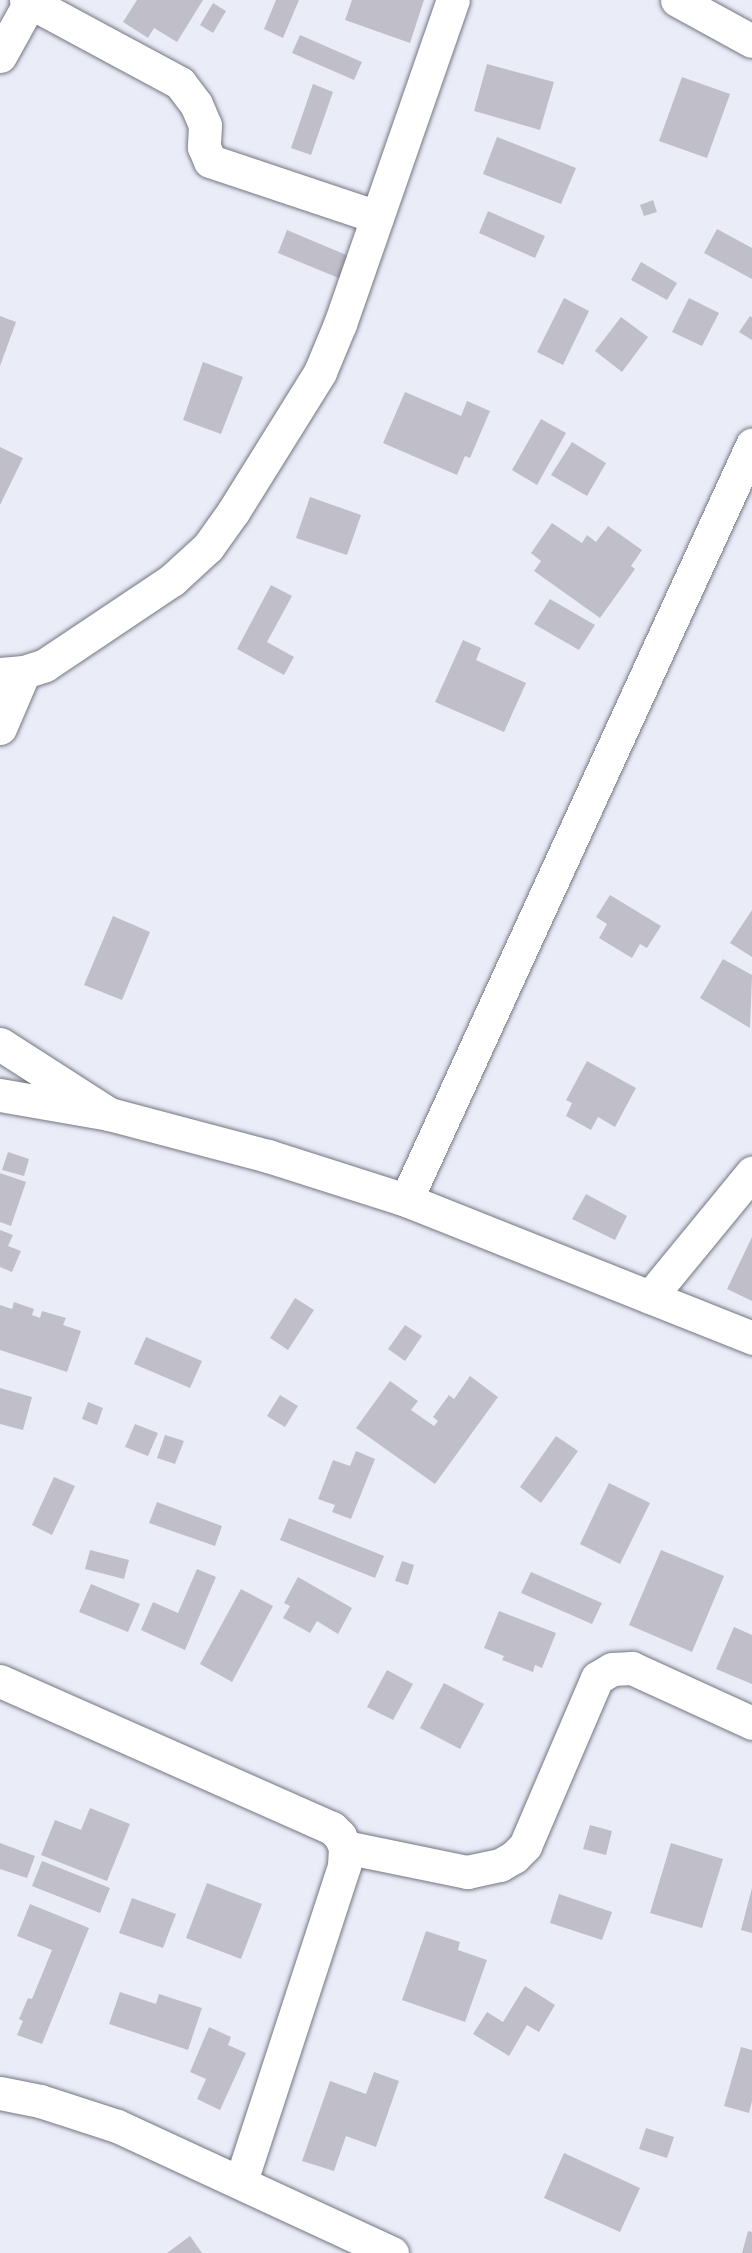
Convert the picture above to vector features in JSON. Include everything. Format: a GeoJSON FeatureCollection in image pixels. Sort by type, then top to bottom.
{"type":"FeatureCollection","features":[{"type":"Feature","properties":{"kind":"street"},"geometry":{"type":"LineString","coordinates":[[0,728],[12,673],[45,665],[172,580],[208,547],[233,512],[320,372],[340,324],[453,0]]}},
{"type":"Feature","properties":{"kind":"street"},"geometry":{"type":"LineString","coordinates":[[677,0],[752,41]]}},
{"type":"Feature","properties":{"kind":"street"},"geometry":{"type":"LineString","coordinates":[[0,56],[29,1],[180,83],[196,104],[205,125],[204,147],[210,161],[377,217]]}},
{"type":"Feature","properties":{"kind":"street"},"geometry":{"type":"LineString","coordinates":[[406,1200],[752,445]]}},
{"type":"Feature","properties":{"kind":"street"},"geometry":{"type":"LineString","coordinates":[[0,1044],[109,1114]]}},
{"type":"Feature","properties":{"kind":"street"},"geometry":{"type":"LineString","coordinates":[[0,1095],[109,1114],[268,1156],[406,1200],[752,1338]]}},
{"type":"Feature","properties":{"kind":"street"},"geometry":{"type":"LineString","coordinates":[[650,1297],[752,1173]]}},
{"type":"Feature","properties":{"kind":"street"},"geometry":{"type":"LineString","coordinates":[[345,1847],[467,1872],[500,1865],[514,1857],[525,1846],[597,1678],[612,1669],[632,1668],[752,1723]]}},
{"type":"Feature","properties":{"kind":"street"},"geometry":{"type":"LineString","coordinates":[[0,1681],[332,1828],[345,1847],[344,1866],[241,2181]]}},
{"type":"Feature","properties":{"kind":"street"},"geometry":{"type":"LineString","coordinates":[[0,2092],[40,2101],[117,2126],[241,2181],[392,2253]]}},
{"type":"Feature","properties":{"kind":"building"},"geometry":{"type":"Polygon","coordinates":[[[137,0],[203,0],[177,42],[154,28],[148,38],[123,22],[137,0]]]}},
{"type":"Feature","properties":{"kind":"building"},"geometry":{"type":"Polygon","coordinates":[[[276,0],[299,0],[283,38],[264,29],[276,0]]]}},
{"type":"Feature","properties":{"kind":"building"},"geometry":{"type":"Polygon","coordinates":[[[352,0],[424,0],[410,43],[345,20],[352,0]]]}},
{"type":"Feature","properties":{"kind":"building"},"geometry":{"type":"Polygon","coordinates":[[[213,3],[226,11],[213,33],[200,25],[213,3]]]}},
{"type":"Feature","properties":{"kind":"building"},"geometry":{"type":"Polygon","coordinates":[[[300,35],[362,62],[354,80],[292,53],[300,35]]]}},
{"type":"Feature","properties":{"kind":"building"},"geometry":{"type":"Polygon","coordinates":[[[487,64],[554,82],[540,130],[474,111],[487,64]]]}},
{"type":"Feature","properties":{"kind":"building"},"geometry":{"type":"Polygon","coordinates":[[[682,77],[730,94],[707,158],[659,141],[682,77]]]}},
{"type":"Feature","properties":{"kind":"building"},"geometry":{"type":"Polygon","coordinates":[[[313,84],[333,92],[311,155],[291,148],[313,84]]]}},
{"type":"Feature","properties":{"kind":"building"},"geometry":{"type":"Polygon","coordinates":[[[497,137],[576,168],[561,204],[483,174],[497,137]]]}},
{"type":"Feature","properties":{"kind":"building"},"geometry":{"type":"Polygon","coordinates":[[[653,200],[657,212],[644,216],[640,205],[653,200]]]}},
{"type":"Feature","properties":{"kind":"building"},"geometry":{"type":"Polygon","coordinates":[[[488,211],[545,236],[535,258],[479,233],[488,211]]]}},
{"type":"Feature","properties":{"kind":"building"},"geometry":{"type":"Polygon","coordinates":[[[717,229],[752,248],[752,279],[704,253],[717,229]]]}},
{"type":"Feature","properties":{"kind":"building"},"geometry":{"type":"Polygon","coordinates":[[[287,230],[351,257],[341,279],[278,253],[287,230]]]}},
{"type":"Feature","properties":{"kind":"building"},"geometry":{"type":"Polygon","coordinates":[[[641,262],[677,283],[667,300],[631,280],[641,262]]]}},
{"type":"Feature","properties":{"kind":"building"},"geometry":{"type":"Polygon","coordinates":[[[564,298],[589,311],[563,365],[537,352],[564,298]]]}},
{"type":"Feature","properties":{"kind":"building"},"geometry":{"type":"Polygon","coordinates":[[[689,298],[719,313],[702,346],[672,332],[689,298]]]}},
{"type":"Feature","properties":{"kind":"building"},"geometry":{"type":"Polygon","coordinates":[[[0,316],[16,322],[0,366],[0,316]]]}},
{"type":"Feature","properties":{"kind":"building"},"geometry":{"type":"Polygon","coordinates":[[[750,316],[752,317],[752,340],[739,332],[750,316]]]}},
{"type":"Feature","properties":{"kind":"building"},"geometry":{"type":"Polygon","coordinates":[[[621,317],[648,337],[622,372],[595,351],[621,317]]]}},
{"type":"Feature","properties":{"kind":"building"},"geometry":{"type":"Polygon","coordinates":[[[203,362],[243,377],[221,434],[183,420],[203,362]]]}},
{"type":"Feature","properties":{"kind":"building"},"geometry":{"type":"Polygon","coordinates":[[[405,392],[461,416],[467,401],[490,411],[470,458],[465,456],[457,475],[383,443],[405,392]]]}},
{"type":"Feature","properties":{"kind":"building"},"geometry":{"type":"Polygon","coordinates":[[[541,419],[566,433],[537,485],[512,470],[541,419]]]}},
{"type":"Feature","properties":{"kind":"building"},"geometry":{"type":"Polygon","coordinates":[[[572,442],[606,463],[587,496],[551,475],[572,442]]]}},
{"type":"Feature","properties":{"kind":"building"},"geometry":{"type":"Polygon","coordinates":[[[0,447],[23,458],[0,505],[0,447]]]}},
{"type":"Feature","properties":{"kind":"building"},"geometry":{"type":"Polygon","coordinates":[[[310,497],[361,515],[347,555],[296,538],[310,497]]]}},
{"type":"Feature","properties":{"kind":"building"},"geometry":{"type":"Polygon","coordinates":[[[552,523],[582,543],[587,535],[596,542],[608,526],[642,550],[631,566],[635,569],[600,618],[534,571],[541,561],[531,553],[552,523]]]}},
{"type":"Feature","properties":{"kind":"building"},"geometry":{"type":"Polygon","coordinates":[[[271,585],[292,596],[267,642],[294,657],[284,675],[237,649],[271,585]]]}},
{"type":"Feature","properties":{"kind":"building"},"geometry":{"type":"Polygon","coordinates":[[[550,599],[595,625],[579,650],[534,624],[550,599]]]}},
{"type":"Feature","properties":{"kind":"building"},"geometry":{"type":"Polygon","coordinates":[[[463,640],[481,648],[476,660],[526,683],[504,732],[435,702],[463,640]]]}},
{"type":"Feature","properties":{"kind":"building"},"geometry":{"type":"Polygon","coordinates":[[[610,895],[661,926],[647,948],[640,944],[632,958],[599,938],[607,924],[596,917],[610,895]]]}},
{"type":"Feature","properties":{"kind":"building"},"geometry":{"type":"Polygon","coordinates":[[[752,910],[752,957],[730,943],[752,910]]]}},
{"type":"Feature","properties":{"kind":"building"},"geometry":{"type":"Polygon","coordinates":[[[113,916],[150,932],[122,1000],[84,985],[113,916]]]}},
{"type":"Feature","properties":{"kind":"building"},"geometry":{"type":"Polygon","coordinates":[[[723,959],[752,975],[750,1028],[700,998],[723,959]]]}},
{"type":"Feature","properties":{"kind":"building"},"geometry":{"type":"Polygon","coordinates":[[[587,1061],[636,1088],[615,1127],[598,1117],[591,1130],[566,1116],[572,1103],[566,1100],[587,1061]]]}},
{"type":"Feature","properties":{"kind":"building"},"geometry":{"type":"Polygon","coordinates":[[[8,1152],[29,1159],[24,1176],[2,1170],[8,1152]]]}},
{"type":"Feature","properties":{"kind":"building"},"geometry":{"type":"Polygon","coordinates":[[[0,1173],[26,1182],[11,1226],[0,1222],[0,1173]]]}},
{"type":"Feature","properties":{"kind":"building"},"geometry":{"type":"Polygon","coordinates":[[[586,1194],[627,1216],[615,1240],[572,1219],[586,1194]]]}},
{"type":"Feature","properties":{"kind":"building"},"geometry":{"type":"Polygon","coordinates":[[[0,1230],[13,1235],[8,1246],[21,1251],[12,1272],[0,1267],[0,1230]]]}},
{"type":"Feature","properties":{"kind":"building"},"geometry":{"type":"Polygon","coordinates":[[[752,1237],[752,1301],[727,1289],[752,1237]]]}},
{"type":"Feature","properties":{"kind":"building"},"geometry":{"type":"Polygon","coordinates":[[[295,1298],[314,1310],[288,1350],[270,1338],[295,1298]]]}},
{"type":"Feature","properties":{"kind":"building"},"geometry":{"type":"Polygon","coordinates":[[[14,1302],[34,1309],[32,1315],[40,1318],[42,1311],[66,1318],[63,1325],[81,1331],[67,1372],[0,1350],[0,1305],[12,1309],[14,1302]]]}},
{"type":"Feature","properties":{"kind":"building"},"geometry":{"type":"Polygon","coordinates":[[[405,1325],[422,1336],[405,1361],[388,1349],[405,1325]]]}},
{"type":"Feature","properties":{"kind":"building"},"geometry":{"type":"Polygon","coordinates":[[[146,1337],[202,1361],[190,1388],[134,1364],[146,1337]]]}},
{"type":"Feature","properties":{"kind":"building"},"geometry":{"type":"Polygon","coordinates":[[[470,1376],[498,1397],[435,1484],[356,1428],[390,1381],[418,1401],[411,1410],[434,1426],[438,1421],[433,1417],[449,1395],[454,1399],[470,1376]]]}},
{"type":"Feature","properties":{"kind":"building"},"geometry":{"type":"Polygon","coordinates":[[[0,1388],[32,1397],[23,1430],[0,1424],[0,1388]]]}},
{"type":"Feature","properties":{"kind":"building"},"geometry":{"type":"Polygon","coordinates":[[[280,1395],[298,1406],[285,1427],[267,1416],[280,1395]]]}},
{"type":"Feature","properties":{"kind":"building"},"geometry":{"type":"Polygon","coordinates":[[[88,1402],[103,1408],[97,1425],[82,1419],[88,1402]]]}},
{"type":"Feature","properties":{"kind":"building"},"geometry":{"type":"Polygon","coordinates":[[[135,1424],[158,1433],[148,1456],[125,1447],[135,1424]]]}},
{"type":"Feature","properties":{"kind":"building"},"geometry":{"type":"Polygon","coordinates":[[[165,1435],[184,1441],[175,1464],[157,1458],[165,1435]]]}},
{"type":"Feature","properties":{"kind":"building"},"geometry":{"type":"Polygon","coordinates":[[[556,1436],[578,1451],[541,1503],[520,1487],[556,1436]]]}},
{"type":"Feature","properties":{"kind":"building"},"geometry":{"type":"Polygon","coordinates":[[[356,1451],[375,1459],[351,1519],[332,1512],[335,1505],[318,1499],[333,1460],[350,1466],[356,1451]]]}},
{"type":"Feature","properties":{"kind":"building"},"geometry":{"type":"Polygon","coordinates":[[[54,1477],[75,1486],[52,1535],[32,1525],[54,1477]]]}},
{"type":"Feature","properties":{"kind":"building"},"geometry":{"type":"Polygon","coordinates":[[[609,1483],[650,1503],[620,1564],[580,1544],[609,1483]]]}},
{"type":"Feature","properties":{"kind":"building"},"geometry":{"type":"Polygon","coordinates":[[[157,1502],[222,1526],[215,1546],[149,1523],[157,1502]]]}},
{"type":"Feature","properties":{"kind":"building"},"geometry":{"type":"Polygon","coordinates":[[[289,1518],[384,1556],[375,1578],[280,1540],[289,1518]]]}},
{"type":"Feature","properties":{"kind":"building"},"geometry":{"type":"Polygon","coordinates":[[[90,1550],[129,1560],[124,1579],[85,1569],[90,1550]]]}},
{"type":"Feature","properties":{"kind":"building"},"geometry":{"type":"Polygon","coordinates":[[[661,1550],[724,1576],[692,1652],[629,1625],[661,1550]]]}},
{"type":"Feature","properties":{"kind":"building"},"geometry":{"type":"Polygon","coordinates":[[[402,1561],[414,1565],[408,1585],[395,1581],[402,1561]]]}},
{"type":"Feature","properties":{"kind":"building"},"geometry":{"type":"Polygon","coordinates":[[[197,1569],[216,1577],[185,1650],[141,1630],[153,1602],[178,1613],[197,1569]]]}},
{"type":"Feature","properties":{"kind":"building"},"geometry":{"type":"Polygon","coordinates":[[[531,1572],[602,1603],[592,1624],[521,1593],[531,1572]]]}},
{"type":"Feature","properties":{"kind":"building"},"geometry":{"type":"Polygon","coordinates":[[[298,1577],[352,1608],[338,1634],[317,1621],[310,1633],[283,1618],[290,1606],[284,1603],[298,1577]]]}},
{"type":"Feature","properties":{"kind":"building"},"geometry":{"type":"Polygon","coordinates":[[[91,1584],[140,1604],[128,1632],[79,1612],[91,1584]]]}},
{"type":"Feature","properties":{"kind":"building"},"geometry":{"type":"Polygon","coordinates":[[[241,1589],[273,1606],[232,1682],[200,1664],[241,1589]]]}},
{"type":"Feature","properties":{"kind":"building"},"geometry":{"type":"Polygon","coordinates":[[[499,1611],[556,1633],[542,1668],[535,1665],[533,1672],[502,1660],[504,1656],[484,1648],[499,1611]]]}},
{"type":"Feature","properties":{"kind":"building"},"geometry":{"type":"Polygon","coordinates":[[[734,1627],[752,1635],[752,1684],[716,1669],[734,1627]]]}},
{"type":"Feature","properties":{"kind":"building"},"geometry":{"type":"Polygon","coordinates":[[[387,1670],[413,1684],[393,1720],[367,1707],[387,1670]]]}},
{"type":"Feature","properties":{"kind":"building"},"geometry":{"type":"Polygon","coordinates":[[[444,1683],[484,1704],[460,1749],[420,1728],[444,1683]]]}},
{"type":"Feature","properties":{"kind":"building"},"geometry":{"type":"Polygon","coordinates":[[[90,1808],[130,1824],[107,1881],[41,1855],[55,1820],[81,1830],[90,1808]]]}},
{"type":"Feature","properties":{"kind":"building"},"geometry":{"type":"Polygon","coordinates":[[[590,1825],[612,1831],[606,1855],[583,1849],[590,1825]]]}},
{"type":"Feature","properties":{"kind":"building"},"geometry":{"type":"Polygon","coordinates":[[[0,1843],[35,1856],[27,1878],[0,1869],[0,1843]]]}},
{"type":"Feature","properties":{"kind":"building"},"geometry":{"type":"Polygon","coordinates":[[[671,1843],[723,1859],[702,1928],[650,1913],[671,1843]]]}},
{"type":"Feature","properties":{"kind":"building"},"geometry":{"type":"Polygon","coordinates":[[[42,1861],[110,1888],[100,1913],[32,1886],[42,1861]]]}},
{"type":"Feature","properties":{"kind":"building"},"geometry":{"type":"Polygon","coordinates":[[[207,1883],[262,1904],[241,1959],[186,1938],[207,1883]]]}},
{"type":"Feature","properties":{"kind":"building"},"geometry":{"type":"Polygon","coordinates":[[[752,1888],[752,1933],[741,1930],[752,1888]]]}},
{"type":"Feature","properties":{"kind":"building"},"geometry":{"type":"Polygon","coordinates":[[[559,1894],[612,1912],[602,1940],[550,1923],[559,1894]]]}},
{"type":"Feature","properties":{"kind":"building"},"geometry":{"type":"Polygon","coordinates":[[[132,1898],[176,1914],[163,1948],[119,1933],[132,1898]]]}},
{"type":"Feature","properties":{"kind":"building"},"geometry":{"type":"Polygon","coordinates":[[[30,1904],[89,1928],[42,2044],[17,2035],[23,2021],[19,2019],[28,1998],[32,1999],[52,1950],[17,1936],[30,1904]]]}},
{"type":"Feature","properties":{"kind":"building"},"geometry":{"type":"Polygon","coordinates":[[[426,1931],[460,1942],[458,1950],[487,1960],[465,2022],[402,2000],[426,1931]]]}},
{"type":"Feature","properties":{"kind":"building"},"geometry":{"type":"Polygon","coordinates":[[[525,1986],[555,2005],[539,2032],[527,2025],[509,2056],[473,2034],[487,2012],[503,2022],[525,1986]]]}},
{"type":"Feature","properties":{"kind":"building"},"geometry":{"type":"Polygon","coordinates":[[[120,1992],[156,2004],[159,1994],[202,2008],[188,2050],[109,2024],[120,1992]]]}},
{"type":"Feature","properties":{"kind":"building"},"geometry":{"type":"Polygon","coordinates":[[[209,2027],[231,2037],[228,2045],[246,2053],[220,2110],[197,2099],[206,2079],[190,2072],[209,2027]]]}},
{"type":"Feature","properties":{"kind":"building"},"geometry":{"type":"Polygon","coordinates":[[[741,2047],[752,2050],[752,2101],[749,2113],[724,2106],[741,2047]]]}},
{"type":"Feature","properties":{"kind":"building"},"geometry":{"type":"Polygon","coordinates":[[[374,2072],[399,2081],[376,2147],[346,2136],[334,2171],[302,2161],[330,2081],[366,2094],[374,2072]]]}},
{"type":"Feature","properties":{"kind":"building"},"geometry":{"type":"Polygon","coordinates":[[[646,2128],[674,2137],[667,2158],[639,2149],[646,2128]]]}},
{"type":"Feature","properties":{"kind":"building"},"geometry":{"type":"Polygon","coordinates":[[[564,2153],[640,2188],[620,2232],[544,2198],[564,2153]]]}},
{"type":"Feature","properties":{"kind":"building"},"geometry":{"type":"Polygon","coordinates":[[[748,2231],[752,2232],[752,2253],[742,2253],[748,2231]]]}},
{"type":"Feature","properties":{"kind":"building"},"geometry":{"type":"Polygon","coordinates":[[[190,2236],[202,2253],[167,2253],[190,2236]]]}}]}
